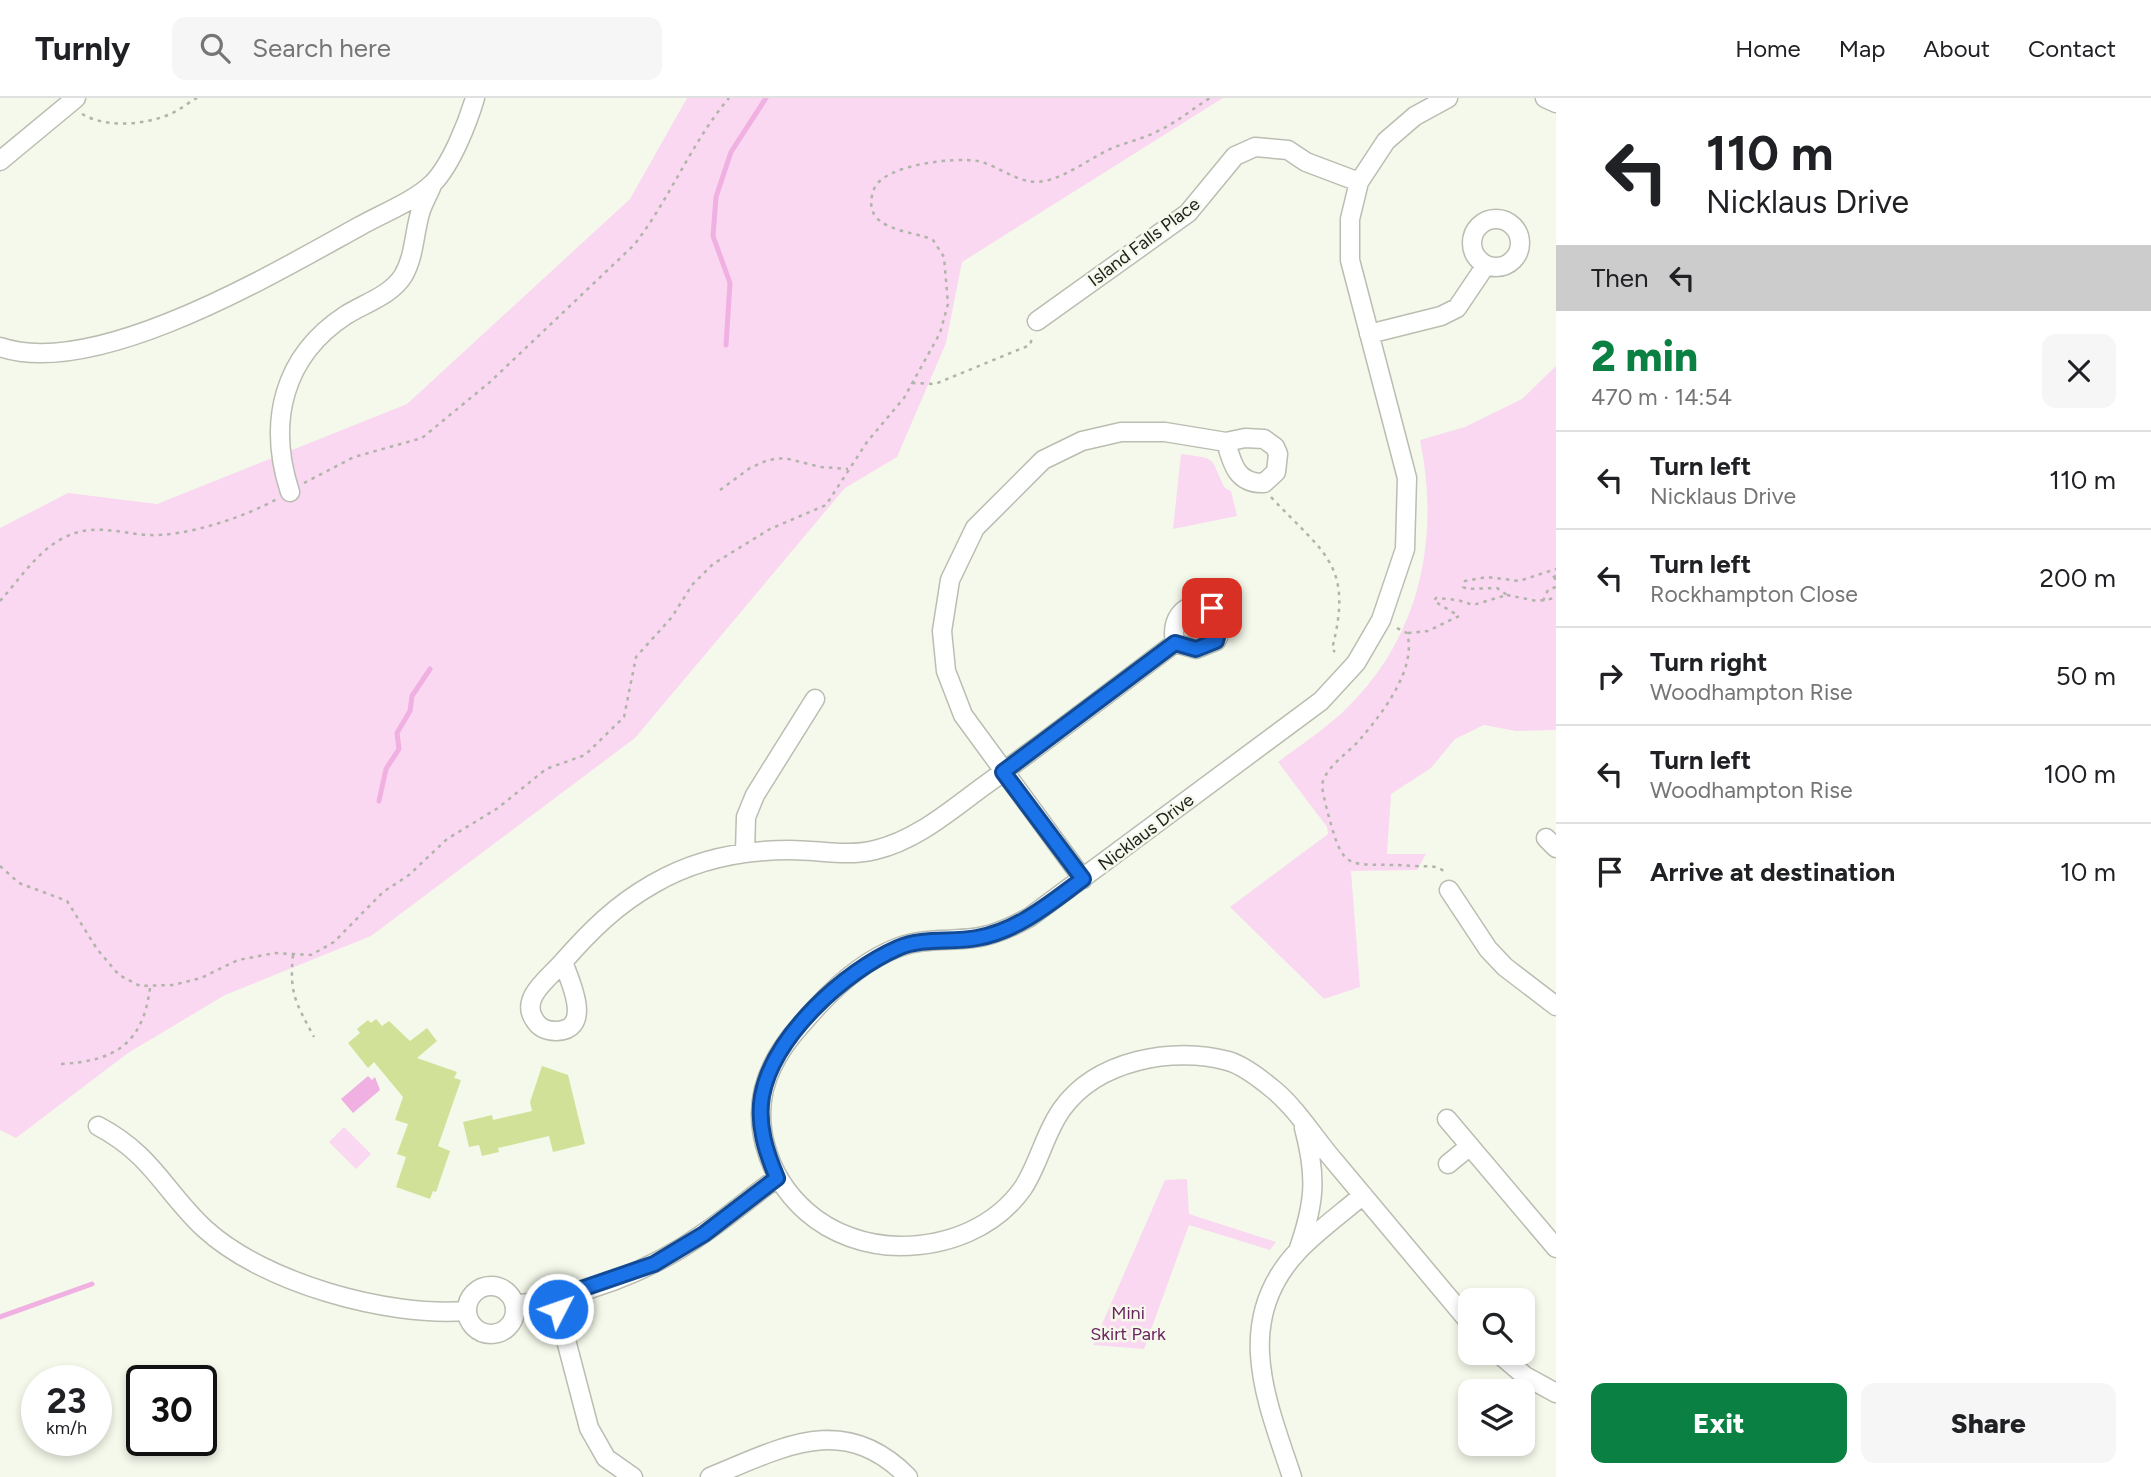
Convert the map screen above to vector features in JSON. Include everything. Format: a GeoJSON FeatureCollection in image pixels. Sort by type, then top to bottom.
{"type":"FeatureCollection","features":[{"type":"Feature","properties":{"kind":"street"},"geometry":{"type":"LineString","coordinates":[[290,492],[277,436],[281,411],[295,372],[305,351],[323,330],[385,294],[402,276],[412,251],[421,209],[466,129],[475,98]]}},
{"type":"Feature","properties":{"kind":"street","name":"Nicklaus Drive"},"geometry":{"type":"LineString","coordinates":[[1448,98],[1415,116],[1386,141],[1359,182],[1350,219],[1350,260],[1407,478],[1405,549],[1381,620],[1356,663],[1321,701],[1030,917],[1005,930],[976,938],[933,940],[901,946],[867,963],[831,992],[789,1037],[771,1068],[762,1096],[761,1123],[766,1153],[777,1178],[794,1201],[816,1220],[846,1237],[886,1246],[928,1246],[965,1234],[996,1217],[1023,1188],[1062,1109],[1091,1080],[1140,1060],[1185,1053],[1232,1062],[1275,1090],[1458,1309]]}},
{"type":"Feature","properties":{"kind":"street"},"geometry":{"type":"LineString","coordinates":[[1545,98],[1556,103]]}},
{"type":"Feature","properties":{"kind":"street"},"geometry":{"type":"LineString","coordinates":[[0,161],[72,101]]}},
{"type":"Feature","properties":{"kind":"street","name":"Island Falls Place"},"geometry":{"type":"LineString","coordinates":[[1037,321],[1188,213],[1234,156],[1255,147],[1288,150],[1306,162],[1359,182]]}},
{"type":"Feature","properties":{"kind":"street"},"geometry":{"type":"LineString","coordinates":[[0,347],[46,353],[95,346],[215,304],[283,270],[407,201],[434,182]]}},
{"type":"Feature","properties":{"kind":"street"},"geometry":{"type":"LineString","coordinates":[[1369,334],[1441,316],[1457,308],[1486,265]]}},
{"type":"Feature","properties":{"kind":"street"},"geometry":{"type":"LineString","coordinates":[[1083,879],[962,715],[946,671],[942,631],[950,580],[975,528],[1043,460],[1082,441],[1121,432],[1165,432],[1226,442]]}},
{"type":"Feature","properties":{"kind":"street"},"geometry":{"type":"LineString","coordinates":[[563,962],[600,920],[629,898],[662,879],[697,865],[745,852],[856,853],[875,850],[917,833],[1175,643]]}},
{"type":"Feature","properties":{"kind":"street"},"geometry":{"type":"LineString","coordinates":[[745,852],[746,817],[755,796],[815,699]]}},
{"type":"Feature","properties":{"kind":"street"},"geometry":{"type":"LineString","coordinates":[[1448,882],[1488,949],[1504,967],[1556,1006]]}},
{"type":"Feature","properties":{"kind":"street"},"geometry":{"type":"LineString","coordinates":[[1447,1119],[1556,1248]]}},
{"type":"Feature","properties":{"kind":"street","name":"Nicklaus Drive"},"geometry":{"type":"LineString","coordinates":[[1298,1251],[1310,1217],[1314,1187],[1314,1168],[1302,1123]]}},
{"type":"Feature","properties":{"kind":"street"},"geometry":{"type":"LineString","coordinates":[[98,1126],[122,1139],[152,1166],[205,1229],[256,1262],[310,1285],[383,1306],[466,1311]]}},
{"type":"Feature","properties":{"kind":"street"},"geometry":{"type":"LineString","coordinates":[[1448,1164],[1470,1146]]}},
{"type":"Feature","properties":{"kind":"street"},"geometry":{"type":"LineString","coordinates":[[515,1305],[555,1298],[654,1264],[704,1234],[777,1178]]}},
{"type":"Feature","properties":{"kind":"street"},"geometry":{"type":"LineString","coordinates":[[1292,1477],[1262,1388],[1258,1360],[1259,1331],[1278,1275],[1298,1251],[1363,1195]]}},
{"type":"Feature","properties":{"kind":"street"},"geometry":{"type":"LineString","coordinates":[[487,1285],[499,1287],[509,1294],[515,1305],[514,1318],[506,1329],[494,1334],[481,1332],[470,1324],[466,1311],[468,1299],[476,1290],[487,1285]]}},
{"type":"Feature","properties":{"kind":"street"},"geometry":{"type":"LineString","coordinates":[[555,1298],[589,1428],[606,1458],[633,1477]]}},
{"type":"Feature","properties":{"kind":"street"},"geometry":{"type":"LineString","coordinates":[[1512,1365],[1525,1376],[1556,1393]]}},
{"type":"Feature","properties":{"kind":"street"},"geometry":{"type":"LineString","coordinates":[[710,1477],[790,1445],[824,1439],[842,1440],[874,1450],[908,1477]]}},
{"type":"Feature","properties":{"kind":"path"},"geometry":{"type":"LineString","coordinates":[[72,101],[95,121],[115,123],[170,114],[197,98]]}},
{"type":"Feature","properties":{"kind":"path"},"geometry":{"type":"LineString","coordinates":[[0,601],[36,559],[65,537],[94,527],[150,535],[178,532],[238,517],[354,457],[422,438],[490,382],[634,245],[653,221],[709,123],[729,98]]}},
{"type":"Feature","properties":{"kind":"path"},"geometry":{"type":"LineString","coordinates":[[0,866],[19,883],[57,895],[67,901],[97,949],[119,975],[129,982],[150,988],[201,978],[238,960],[275,953],[311,955],[326,948],[383,892],[409,875],[447,839],[498,808],[546,769],[585,755],[624,717],[636,657],[672,617],[692,585],[713,564],[769,529],[821,509],[848,469],[904,398],[940,333],[948,304],[947,270],[944,257],[933,240],[899,232],[881,221],[873,202],[874,190],[879,181],[897,170],[941,161],[989,165],[1026,181],[1048,180],[1124,143],[1153,134],[1210,98]]}},
{"type":"Feature","properties":{"kind":"path"},"geometry":{"type":"LineString","coordinates":[[912,383],[935,384],[1030,345],[1037,321]]}},
{"type":"Feature","properties":{"kind":"path"},"geometry":{"type":"LineString","coordinates":[[720,490],[768,460],[784,458],[821,467],[848,469]]}},
{"type":"Feature","properties":{"kind":"path"},"geometry":{"type":"LineString","coordinates":[[1267,493],[1335,568],[1340,597],[1332,649],[1335,652],[1339,647]]}},
{"type":"Feature","properties":{"kind":"path"},"geometry":{"type":"LineString","coordinates":[[1507,595],[1497,588],[1467,589],[1463,583],[1487,576],[1519,581],[1556,569]]}},
{"type":"Feature","properties":{"kind":"path"},"geometry":{"type":"LineString","coordinates":[[1543,601],[1548,590],[1556,587]]}},
{"type":"Feature","properties":{"kind":"path"},"geometry":{"type":"LineString","coordinates":[[1388,624],[1407,633],[1428,631],[1459,616],[1436,605],[1436,598],[1473,604],[1507,595],[1543,601],[1556,598]]}},
{"type":"Feature","properties":{"kind":"path"},"geometry":{"type":"LineString","coordinates":[[1407,633],[1410,646],[1405,669],[1363,737],[1330,770],[1322,789],[1333,839],[1348,861],[1360,866],[1388,863],[1435,866],[1448,882]]}},
{"type":"Feature","properties":{"kind":"path"},"geometry":{"type":"LineString","coordinates":[[293,955],[290,981],[293,1000],[314,1037]]}},
{"type":"Feature","properties":{"kind":"path"},"geometry":{"type":"LineString","coordinates":[[61,1064],[98,1058],[132,1039],[143,1020],[150,988]]}},
{"type":"Feature","properties":{"kind":"green space"},"geometry":{"type":"Polygon","coordinates":[[[687,98],[1223,98],[962,262],[946,343],[897,457],[845,488],[635,738],[371,936],[225,995],[128,1053],[16,1138],[0,1130],[0,528],[68,493],[157,504],[407,404],[630,199],[687,98]]]}},
{"type":"Feature","properties":{"kind":"green space"},"geometry":{"type":"Polygon","coordinates":[[[1556,366],[1556,730],[1516,731],[1484,725],[1455,739],[1431,768],[1391,794],[1387,854],[1426,854],[1417,870],[1351,871],[1360,987],[1324,999],[1230,907],[1328,834],[1327,827],[1278,762],[1324,728],[1349,706],[1374,678],[1393,648],[1408,616],[1419,582],[1425,548],[1426,476],[1420,440],[1465,427],[1522,399],[1556,366]]]}},
{"type":"Feature","properties":{"kind":"green space"},"geometry":{"type":"Polygon","coordinates":[[[1181,454],[1212,461],[1225,488],[1231,491],[1237,516],[1173,529],[1181,454]]]}},
{"type":"Feature","properties":{"kind":"green space"},"geometry":{"type":"Polygon","coordinates":[[[344,1127],[371,1154],[356,1169],[329,1142],[344,1127]]]}},
{"type":"Feature","properties":{"kind":"green space","name":"Mini Skirt Park"},"geometry":{"type":"Polygon","coordinates":[[[1187,1179],[1189,1214],[1276,1242],[1270,1250],[1189,1225],[1144,1349],[1093,1345],[1165,1180],[1187,1179]]]}},
{"type":"Feature","properties":{"kind":"shaded area"},"geometry":{"type":"Polygon","coordinates":[[[368,1076],[372,1080],[375,1077],[380,1090],[353,1113],[341,1099],[368,1076]]]}},
{"type":"Feature","properties":{"kind":"building"},"geometry":{"type":"Polygon","coordinates":[[[376,1019],[382,1026],[389,1021],[410,1041],[427,1028],[437,1041],[417,1058],[457,1072],[454,1078],[461,1080],[438,1146],[450,1151],[436,1192],[433,1191],[430,1199],[396,1187],[406,1157],[397,1154],[408,1124],[395,1120],[403,1097],[374,1062],[368,1068],[348,1043],[360,1033],[357,1029],[368,1020],[371,1023],[376,1019]]]}},
{"type":"Feature","properties":{"kind":"building"},"geometry":{"type":"Polygon","coordinates":[[[542,1066],[568,1075],[585,1144],[553,1152],[549,1136],[498,1148],[499,1152],[482,1156],[479,1145],[469,1147],[463,1122],[492,1115],[493,1120],[532,1111],[530,1102],[542,1066]]]}},
{"type":"Feature","properties":{"kind":"waterway"},"geometry":{"type":"LineString","coordinates":[[726,345],[730,283],[713,236],[716,197],[731,152],[766,98]]}},
{"type":"Feature","properties":{"kind":"waterway"},"geometry":{"type":"LineString","coordinates":[[379,801],[386,769],[399,749],[397,733],[410,711],[412,696],[430,669]]}},
{"type":"Feature","properties":{"kind":"waterway"},"geometry":{"type":"LineString","coordinates":[[0,1317],[92,1284]]}},
{"type":"Feature","properties":{"kind":"route"},"geometry":{"type":"LineString","coordinates":[[558,1309],[555,1298],[620,1278],[654,1264],[680,1249],[777,1178],[766,1153],[761,1123],[762,1096],[771,1068],[789,1037],[831,992],[867,963],[901,946],[933,940],[976,938],[1005,930],[1030,917],[1083,879],[1003,772],[1175,643],[1196,649],[1216,641],[1221,624],[1212,608]]}}]}
